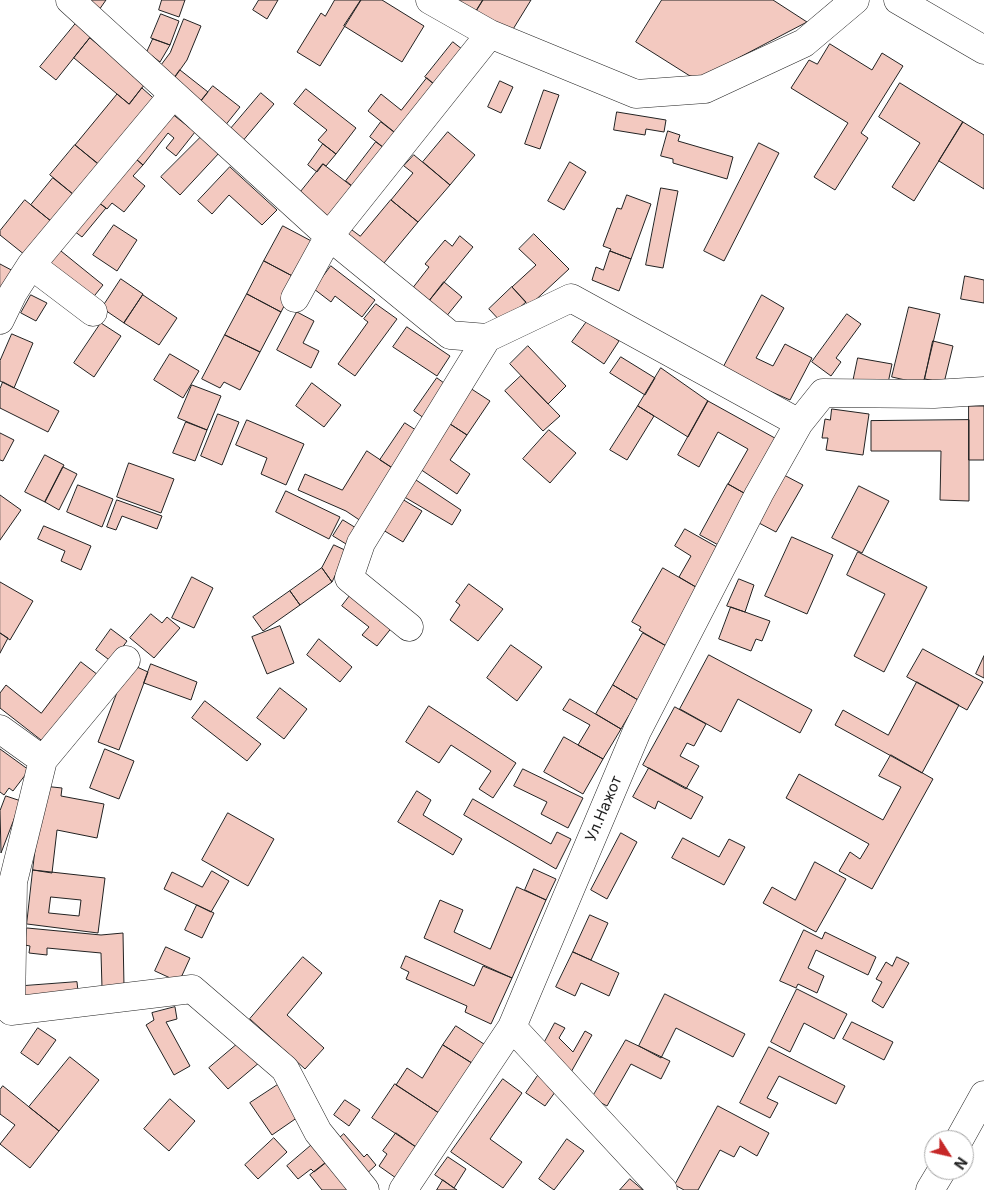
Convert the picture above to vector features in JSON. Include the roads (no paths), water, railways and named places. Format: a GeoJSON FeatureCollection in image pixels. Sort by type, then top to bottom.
{"type":"FeatureCollection","features":[{"type":"Feature","properties":{"kind":"main road"},"geometry":{"type":"LineString","coordinates":[[70,0],[329,236],[450,335],[487,338],[571,298],[799,423]]}},
{"type":"Feature","properties":{"kind":"main road"},"geometry":{"type":"LineString","coordinates":[[430,0],[490,34],[636,94],[706,89],[804,43],[855,0]]}},
{"type":"Feature","properties":{"kind":"main road"},"geometry":{"type":"LineString","coordinates":[[898,0],[984,49]]}},
{"type":"Feature","properties":{"kind":"main road"},"geometry":{"type":"LineString","coordinates":[[295,298],[329,236],[490,34]]}},
{"type":"Feature","properties":{"kind":"main road"},"geometry":{"type":"LineString","coordinates":[[0,320],[13,293],[31,266],[173,95]]}},
{"type":"Feature","properties":{"kind":"main road"},"geometry":{"type":"LineString","coordinates":[[31,266],[93,312]]}},
{"type":"Feature","properties":{"kind":"main road"},"geometry":{"type":"LineString","coordinates":[[409,627],[349,578],[361,543],[487,338]]}},
{"type":"Feature","properties":{"kind":"main road","name":"Ул.Нажот"},"geometry":{"type":"LineString","coordinates":[[403,1190],[512,1027],[637,731],[759,494],[799,423],[823,393],[934,394],[984,391]]}},
{"type":"Feature","properties":{"kind":"main road"},"geometry":{"type":"LineString","coordinates":[[126,660],[43,760],[13,882],[11,1011],[192,989],[285,1070],[318,1132],[365,1190]]}},
{"type":"Feature","properties":{"kind":"main road"},"geometry":{"type":"LineString","coordinates":[[0,729],[43,760]]}},
{"type":"Feature","properties":{"kind":"main road"},"geometry":{"type":"LineString","coordinates":[[512,1027],[662,1190]]}},
{"type":"Feature","properties":{"kind":"main road"},"geometry":{"type":"LineString","coordinates":[[965,1130],[984,1095]]}}]}
